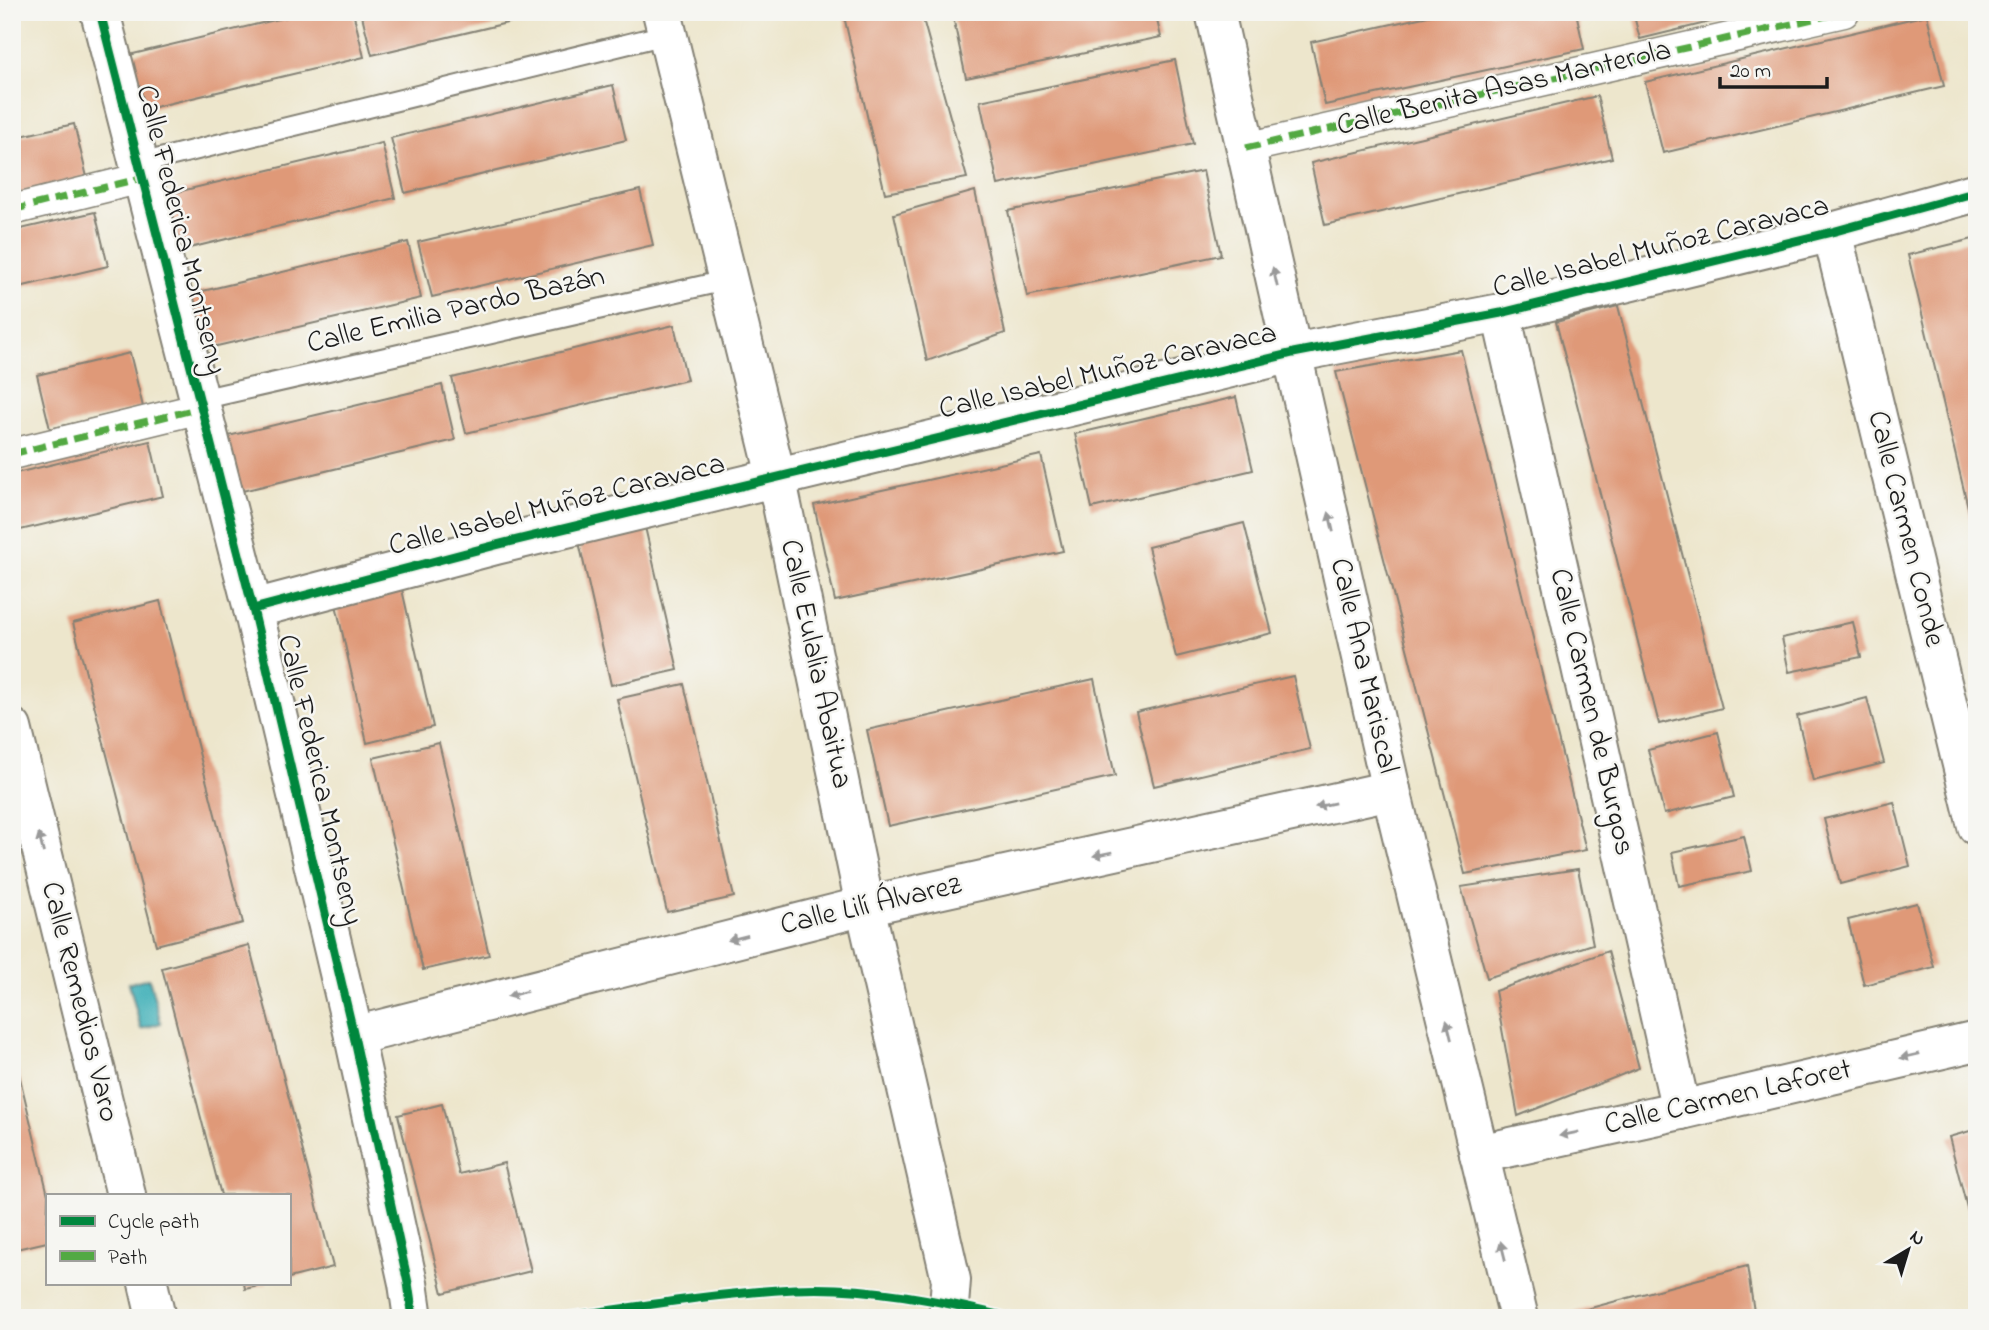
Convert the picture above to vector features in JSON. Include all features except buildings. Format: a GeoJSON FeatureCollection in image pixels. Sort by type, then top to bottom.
{"type":"FeatureCollection","features":[{"type":"Feature","properties":{"kind":"street","name":"Calle Federica Montseny"},"geometry":{"type":"LineString","coordinates":[[100,12],[253,609],[354,1036],[408,1283],[413,1318]]}},
{"type":"Feature","properties":{"kind":"street","name":"Calle Ana Mariscal"},"geometry":{"type":"LineString","coordinates":[[1215,12],[1391,790],[1519,1318]]}},
{"type":"Feature","properties":{"kind":"street","name":"Calle Benita Asas Manterola"},"geometry":{"type":"LineString","coordinates":[[1246,148],[1844,12]]}},
{"type":"Feature","properties":{"kind":"street","name":"Calle Eulalia Abaitua"},"geometry":{"type":"LineString","coordinates":[[665,23],[776,476],[865,906],[951,1280],[948,1318]]}},
{"type":"Feature","properties":{"kind":"street"},"geometry":{"type":"LineString","coordinates":[[12,210],[140,171]]}},
{"type":"Feature","properties":{"kind":"street","name":"Calle Isabel Muñoz Caravaca"},"geometry":{"type":"LineString","coordinates":[[253,609],[496,545],[776,476],[1293,352],[1501,313],[1832,232],[1977,192]]}},
{"type":"Feature","properties":{"kind":"street","name":"Calle Carmen Conde"},"geometry":{"type":"LineString","coordinates":[[1832,232],[1977,826]]}},
{"type":"Feature","properties":{"kind":"street","name":"Calle Carmen de Burgos"},"geometry":{"type":"LineString","coordinates":[[1501,313],[1681,1110]]}},
{"type":"Feature","properties":{"kind":"street"},"geometry":{"type":"LineString","coordinates":[[12,454],[199,404]]}},
{"type":"Feature","properties":{"kind":"street","name":"Calle Remedios Varo"},"geometry":{"type":"LineString","coordinates":[[12,728],[127,1194]]}},
{"type":"Feature","properties":{"kind":"street","name":"Calle Lilí Álvarez"},"geometry":{"type":"LineString","coordinates":[[354,1036],[865,906],[1391,790]]}},
{"type":"Feature","properties":{"kind":"street","name":"Calle Carmen Laforet"},"geometry":{"type":"LineString","coordinates":[[1479,1154],[1977,1041]]}},
{"type":"Feature","properties":{"kind":"street"},"geometry":{"type":"LineString","coordinates":[[148,1284],[156,1318]]}},
{"type":"Feature","properties":{"kind":"lane"},"geometry":{"type":"LineString","coordinates":[[140,171],[665,23]]}},
{"type":"Feature","properties":{"kind":"lane","name":"Calle Emilia Pardo Bazán"},"geometry":{"type":"LineString","coordinates":[[199,404],[728,280]]}},
{"type":"Feature","properties":{"kind":"water"},"geometry":{"type":"Polygon","coordinates":[[[149,978],[161,1023],[141,1029],[129,983],[149,978]]]}},
{"type":"Feature","properties":{"kind":"marked path"},"geometry":{"type":"LineString","coordinates":[[1246,148],[1844,12]]}},
{"type":"Feature","properties":{"kind":"marked path"},"geometry":{"type":"LineString","coordinates":[[12,210],[142,178]]}},
{"type":"Feature","properties":{"kind":"marked path"},"geometry":{"type":"LineString","coordinates":[[12,454],[201,408]]}},
{"type":"Feature","properties":{"kind":"cycle path"},"geometry":{"type":"LineString","coordinates":[[100,12],[253,609],[354,1036],[408,1283],[413,1318]]}},
{"type":"Feature","properties":{"kind":"cycle path"},"geometry":{"type":"LineString","coordinates":[[253,609],[496,545],[1293,353],[1501,313],[1832,232],[1977,192]]}},
{"type":"Feature","properties":{"kind":"cycle path"},"geometry":{"type":"LineString","coordinates":[[559,1318],[735,1294],[821,1288],[903,1296],[1011,1318]]}}]}
